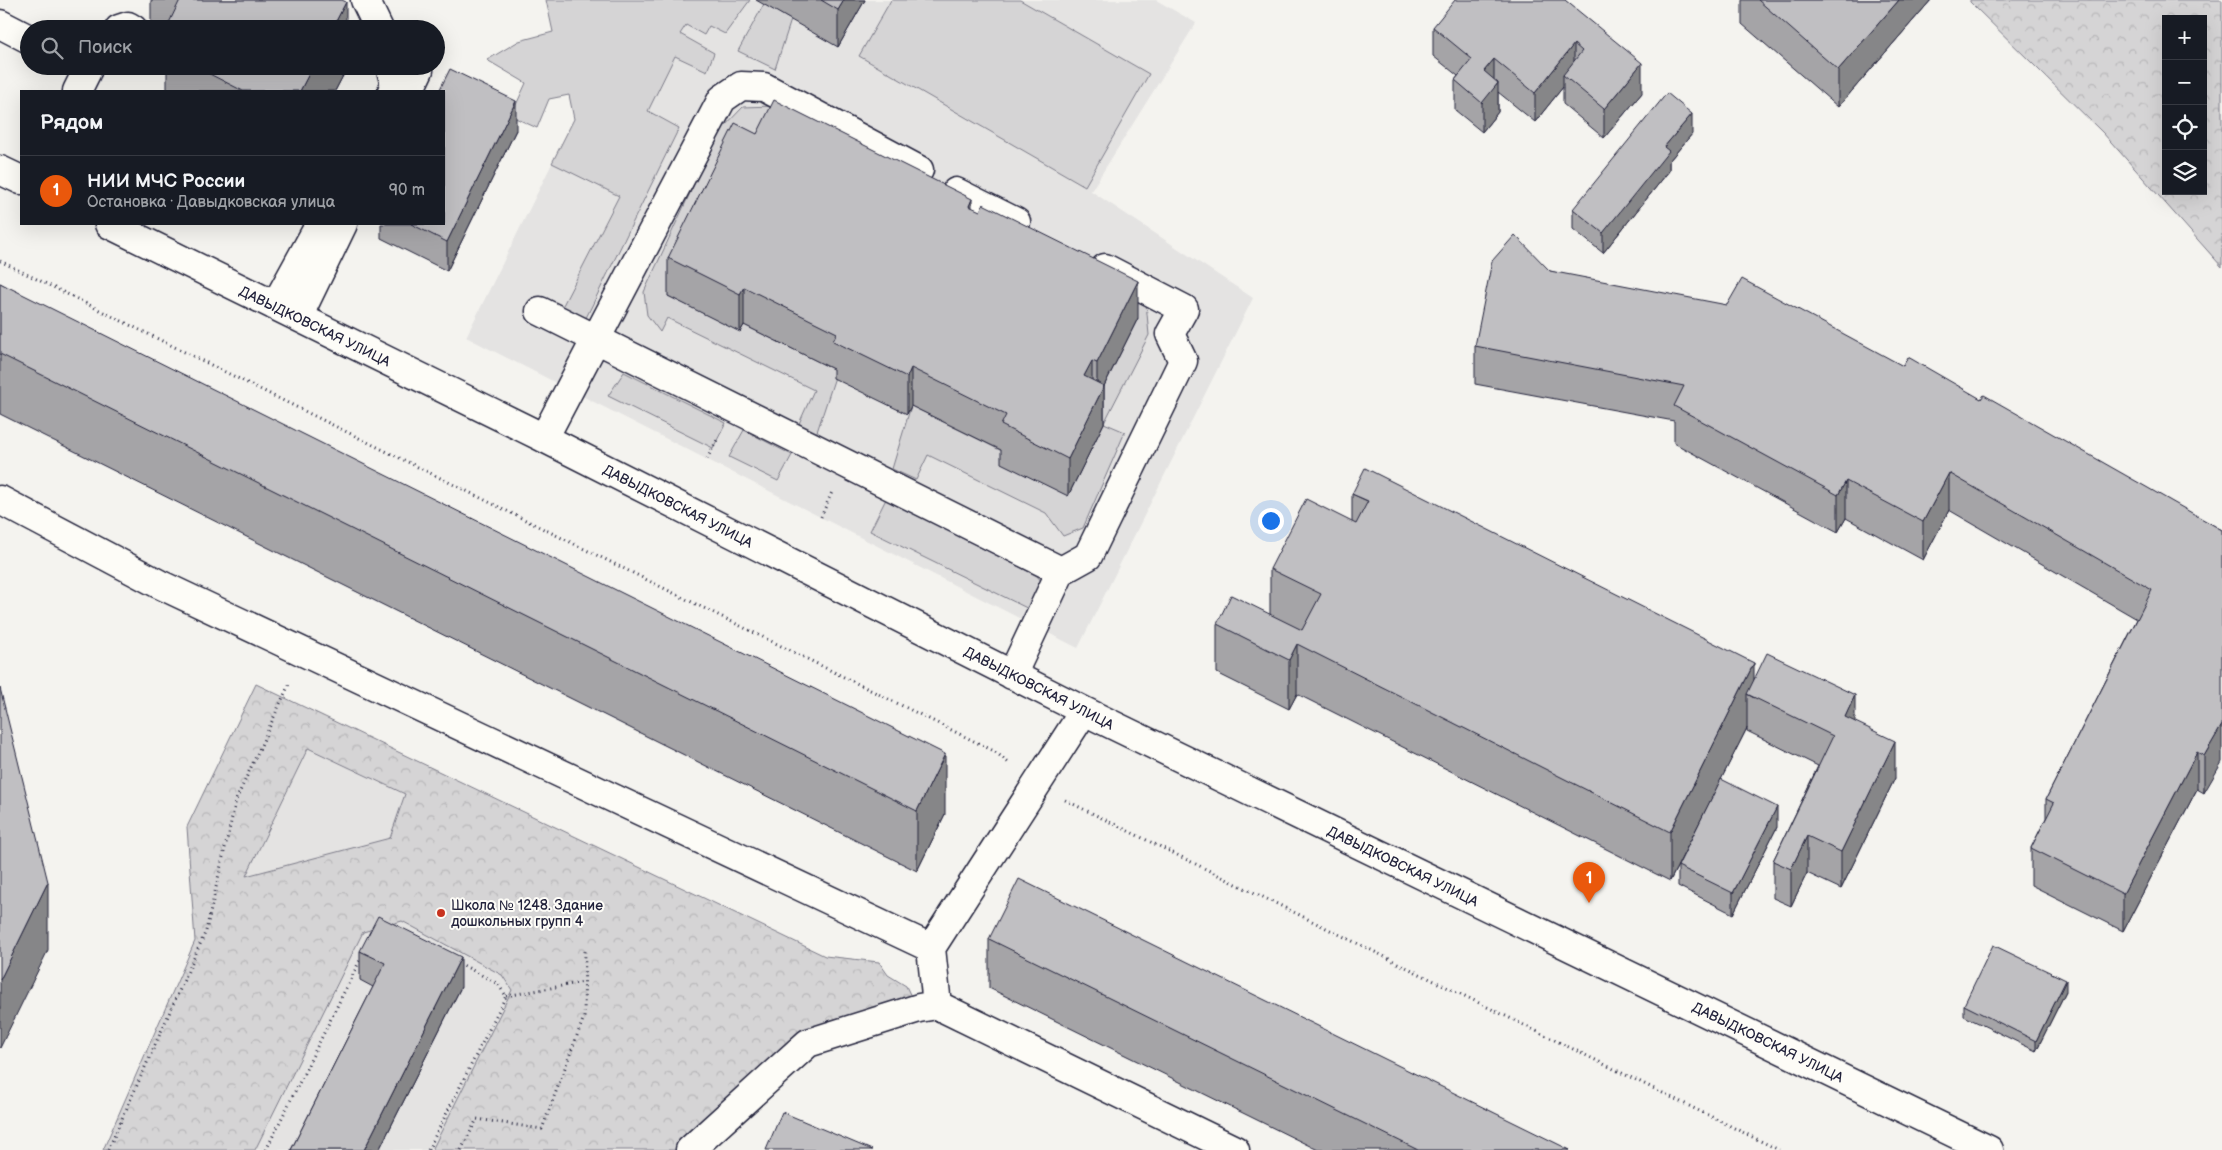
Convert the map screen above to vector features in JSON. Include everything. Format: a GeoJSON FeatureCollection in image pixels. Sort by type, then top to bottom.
{"type":"FeatureCollection","features":[{"type":"Feature","properties":{"kind":"street"},"geometry":{"type":"LineString","coordinates":[[365,0],[374,20]]}},
{"type":"Feature","properties":{"kind":"street"},"geometry":{"type":"LineString","coordinates":[[0,24],[20,34]]}},
{"type":"Feature","properties":{"kind":"street"},"geometry":{"type":"LineString","coordinates":[[78,90],[85,75]]}},
{"type":"Feature","properties":{"kind":"street"},"geometry":{"type":"LineString","coordinates":[[392,75],[395,85],[392,90]]}},
{"type":"Feature","properties":{"kind":"street"},"geometry":{"type":"LineString","coordinates":[[544,438],[722,99],[741,86],[764,87],[919,170]]}},
{"type":"Feature","properties":{"kind":"street"},"geometry":{"type":"LineString","coordinates":[[0,170],[20,180]]}},
{"type":"Feature","properties":{"kind":"street"},"geometry":{"type":"LineString","coordinates":[[956,192],[1035,232]]}},
{"type":"Feature","properties":{"kind":"street","name":"ДАВЫДКОВСКАЯ УЛИЦА"},"geometry":{"type":"LineString","coordinates":[[111,225],[544,438],[1084,711],[1958,1143],[1989,1150]]}},
{"type":"Feature","properties":{"kind":"street"},"geometry":{"type":"LineString","coordinates":[[286,312],[320,225]]}},
{"type":"Feature","properties":{"kind":"street"},"geometry":{"type":"LineString","coordinates":[[286,312],[342,225]]}},
{"type":"Feature","properties":{"kind":"street"},"geometry":{"type":"LineString","coordinates":[[1012,675],[1061,571],[1088,556],[1183,361],[1170,334],[1184,308],[1079,255]]}},
{"type":"Feature","properties":{"kind":"street"},"geometry":{"type":"LineString","coordinates":[[540,311],[1061,571]]}},
{"type":"Feature","properties":{"kind":"street"},"geometry":{"type":"LineString","coordinates":[[0,500],[159,584],[931,948]]}},
{"type":"Feature","properties":{"kind":"street"},"geometry":{"type":"LineString","coordinates":[[937,1005],[931,948],[1084,711]]}},
{"type":"Feature","properties":{"kind":"street"},"geometry":{"type":"LineString","coordinates":[[690,1150],[808,1044],[919,1008],[937,1005],[1234,1150]]}},
{"type":"Feature","properties":{"kind":"path"},"geometry":{"type":"LineString","coordinates":[[0,261],[994,751],[1036,786],[1779,1150]]}},
{"type":"Feature","properties":{"kind":"path"},"geometry":{"type":"LineString","coordinates":[[108,1150],[206,931],[236,800],[303,652]]}},
{"type":"Feature","properties":{"kind":"path"},"geometry":{"type":"LineString","coordinates":[[461,1150],[477,1119],[542,1129],[584,1017],[585,950]]}},
{"type":"Feature","properties":{"kind":"path"},"geometry":{"type":"LineString","coordinates":[[266,1150],[362,954]]}},
{"type":"Feature","properties":{"kind":"path"},"geometry":{"type":"LineString","coordinates":[[454,960],[498,984],[506,996]]}},
{"type":"Feature","properties":{"kind":"path"},"geometry":{"type":"LineString","coordinates":[[506,996],[584,982]]}},
{"type":"Feature","properties":{"kind":"path"},"geometry":{"type":"LineString","coordinates":[[428,1150],[506,996]]}},
{"type":"Feature","properties":{"kind":"shaded area"},"geometry":{"type":"Polygon","coordinates":[[[546,0],[1156,0],[1196,23],[1091,191],[1253,298],[1078,648],[466,337],[574,119],[546,0]]]}},
{"type":"Feature","properties":{"kind":"shaded area","name":"Школа № 1248. Здание дошкольных групп 4"},"geometry":{"type":"Polygon","coordinates":[[[308,748],[730,950],[529,1150],[114,1150],[308,748]]]}},
{"type":"Feature","properties":{"kind":"green space"},"geometry":{"type":"Polygon","coordinates":[[[546,0],[750,0],[725,34],[709,26],[704,35],[686,25],[680,34],[714,53],[707,71],[675,56],[648,111],[679,128],[584,322],[561,309],[619,196],[552,163],[574,119],[569,95],[549,99],[537,128],[511,116],[526,83],[487,60],[519,41],[553,32],[546,0]]]}},
{"type":"Feature","properties":{"kind":"green space"},"geometry":{"type":"Polygon","coordinates":[[[891,0],[1020,0],[1149,74],[1085,186],[859,56],[891,0]]]}},
{"type":"Feature","properties":{"kind":"green space"},"geometry":{"type":"Polygon","coordinates":[[[1970,0],[2222,0],[2222,267],[2103,133],[1970,0]]]}},
{"type":"Feature","properties":{"kind":"green space"},"geometry":{"type":"Polygon","coordinates":[[[764,4],[791,20],[775,69],[738,51],[764,4]]]}},
{"type":"Feature","properties":{"kind":"green space"},"geometry":{"type":"Polygon","coordinates":[[[774,106],[668,296],[740,331],[744,325],[837,371],[812,447],[793,437],[814,390],[667,318],[660,332],[647,315],[644,292],[718,133],[743,107],[774,106]]]}},
{"type":"Feature","properties":{"kind":"green space"},"geometry":{"type":"Polygon","coordinates":[[[1054,256],[1146,303],[1149,335],[1104,423],[1125,432],[1083,528],[1063,536],[1046,513],[928,455],[916,480],[892,469],[911,406],[1006,453],[1054,256]]]}},
{"type":"Feature","properties":{"kind":"green space"},"geometry":{"type":"Polygon","coordinates":[[[624,372],[726,423],[713,448],[608,396],[624,372]]]}},
{"type":"Feature","properties":{"kind":"green space"},"geometry":{"type":"Polygon","coordinates":[[[744,430],[792,455],[778,481],[729,457],[744,430]]]}},
{"type":"Feature","properties":{"kind":"green space"},"geometry":{"type":"Polygon","coordinates":[[[886,499],[1037,576],[1051,593],[1041,615],[870,531],[886,499]]]}},
{"type":"Feature","properties":{"kind":"green space"},"geometry":{"type":"Polygon","coordinates":[[[256,684],[825,956],[879,962],[888,975],[906,986],[915,1005],[809,1037],[683,1150],[432,1150],[512,990],[502,975],[402,921],[363,932],[255,1150],[103,1150],[195,941],[187,827],[256,684]],[[308,748],[246,876],[390,838],[405,794],[308,748]]]}},
{"type":"Feature","properties":{"kind":"building"},"geometry":{"type":"Polygon","coordinates":[[[180,0],[342,0],[346,2],[337,20],[170,20],[180,0]]]}},
{"type":"Feature","properties":{"kind":"building"},"geometry":{"type":"Polygon","coordinates":[[[821,0],[844,0],[838,10],[821,0]]]}},
{"type":"Feature","properties":{"kind":"building"},"geometry":{"type":"Polygon","coordinates":[[[1455,0],[1565,0],[1642,63],[1604,109],[1563,75],[1582,51],[1574,44],[1535,93],[1494,59],[1484,71],[1498,83],[1482,103],[1455,80],[1472,59],[1433,27],[1455,0]]]}},
{"type":"Feature","properties":{"kind":"building"},"geometry":{"type":"Polygon","coordinates":[[[1758,0],[1899,0],[1838,70],[1758,0]]]}},
{"type":"Feature","properties":{"kind":"building"},"geometry":{"type":"Polygon","coordinates":[[[450,69],[516,101],[447,242],[413,225],[445,225],[445,90],[440,90],[450,69]]]}},
{"type":"Feature","properties":{"kind":"building"},"geometry":{"type":"Polygon","coordinates":[[[212,75],[308,75],[301,90],[241,90],[212,75]]]}},
{"type":"Feature","properties":{"kind":"building"},"geometry":{"type":"Polygon","coordinates":[[[1667,93],[1692,114],[1664,147],[1669,151],[1603,233],[1573,209],[1667,93]]]}},
{"type":"Feature","properties":{"kind":"building"},"geometry":{"type":"Polygon","coordinates":[[[774,100],[972,199],[969,206],[980,211],[983,204],[1138,281],[1097,363],[1092,361],[1084,376],[1104,386],[1068,459],[1001,425],[1006,415],[911,368],[907,377],[833,341],[837,333],[744,287],[740,294],[668,258],[735,123],[757,134],[774,100]]]}},
{"type":"Feature","properties":{"kind":"building"},"geometry":{"type":"Polygon","coordinates":[[[1515,235],[1550,271],[1727,305],[1742,279],[1903,366],[1908,357],[1981,399],[1984,395],[2222,530],[2222,725],[2204,756],[2197,752],[2123,894],[2031,848],[2054,803],[2046,799],[2152,590],[1949,473],[1923,522],[1846,481],[1838,495],[1674,406],[1684,386],[1475,346],[1492,261],[1515,235]]]}},
{"type":"Feature","properties":{"kind":"building"},"geometry":{"type":"Polygon","coordinates":[[[0,283],[945,754],[917,811],[0,354],[0,283]]]}},
{"type":"Feature","properties":{"kind":"building"},"geometry":{"type":"Polygon","coordinates":[[[1365,468],[1754,663],[1670,832],[1297,644],[1289,660],[1217,624],[1231,595],[1302,630],[1321,594],[1270,569],[1306,499],[1356,524],[1368,501],[1352,494],[1365,468]]]}},
{"type":"Feature","properties":{"kind":"building"},"geometry":{"type":"Polygon","coordinates":[[[1767,653],[1855,695],[1845,717],[1895,741],[1841,852],[1807,836],[1791,869],[1773,861],[1833,736],[1747,694],[1767,653]]]}},
{"type":"Feature","properties":{"kind":"building"},"geometry":{"type":"Polygon","coordinates":[[[0,688],[48,882],[0,980],[0,688]]]}},
{"type":"Feature","properties":{"kind":"building"},"geometry":{"type":"Polygon","coordinates":[[[1721,779],[1777,807],[1733,893],[1678,866],[1721,779]]]}},
{"type":"Feature","properties":{"kind":"building"},"geometry":{"type":"Polygon","coordinates":[[[1019,879],[1570,1150],[1418,1150],[989,939],[1019,879]]]}},
{"type":"Feature","properties":{"kind":"building"},"geometry":{"type":"Polygon","coordinates":[[[378,916],[461,957],[364,1150],[291,1150],[385,963],[360,951],[378,916]]]}},
{"type":"Feature","properties":{"kind":"building"},"geometry":{"type":"Polygon","coordinates":[[[1993,945],[2066,980],[2036,1041],[1964,1005],[1993,945]]]}},
{"type":"Feature","properties":{"kind":"building"},"geometry":{"type":"Polygon","coordinates":[[[782,1112],[872,1150],[766,1150],[782,1112]]]}},
{"type":"Feature","properties":{"kind":"place","name":"НИИ МЧС России"},"geometry":{"type":"Point","coordinates":[1589,903]}},
{"type":"Feature","properties":{"kind":"place","name":"Школа № 1248. Здание дошкольных групп 4"},"geometry":{"type":"Point","coordinates":[441,913]}}]}
